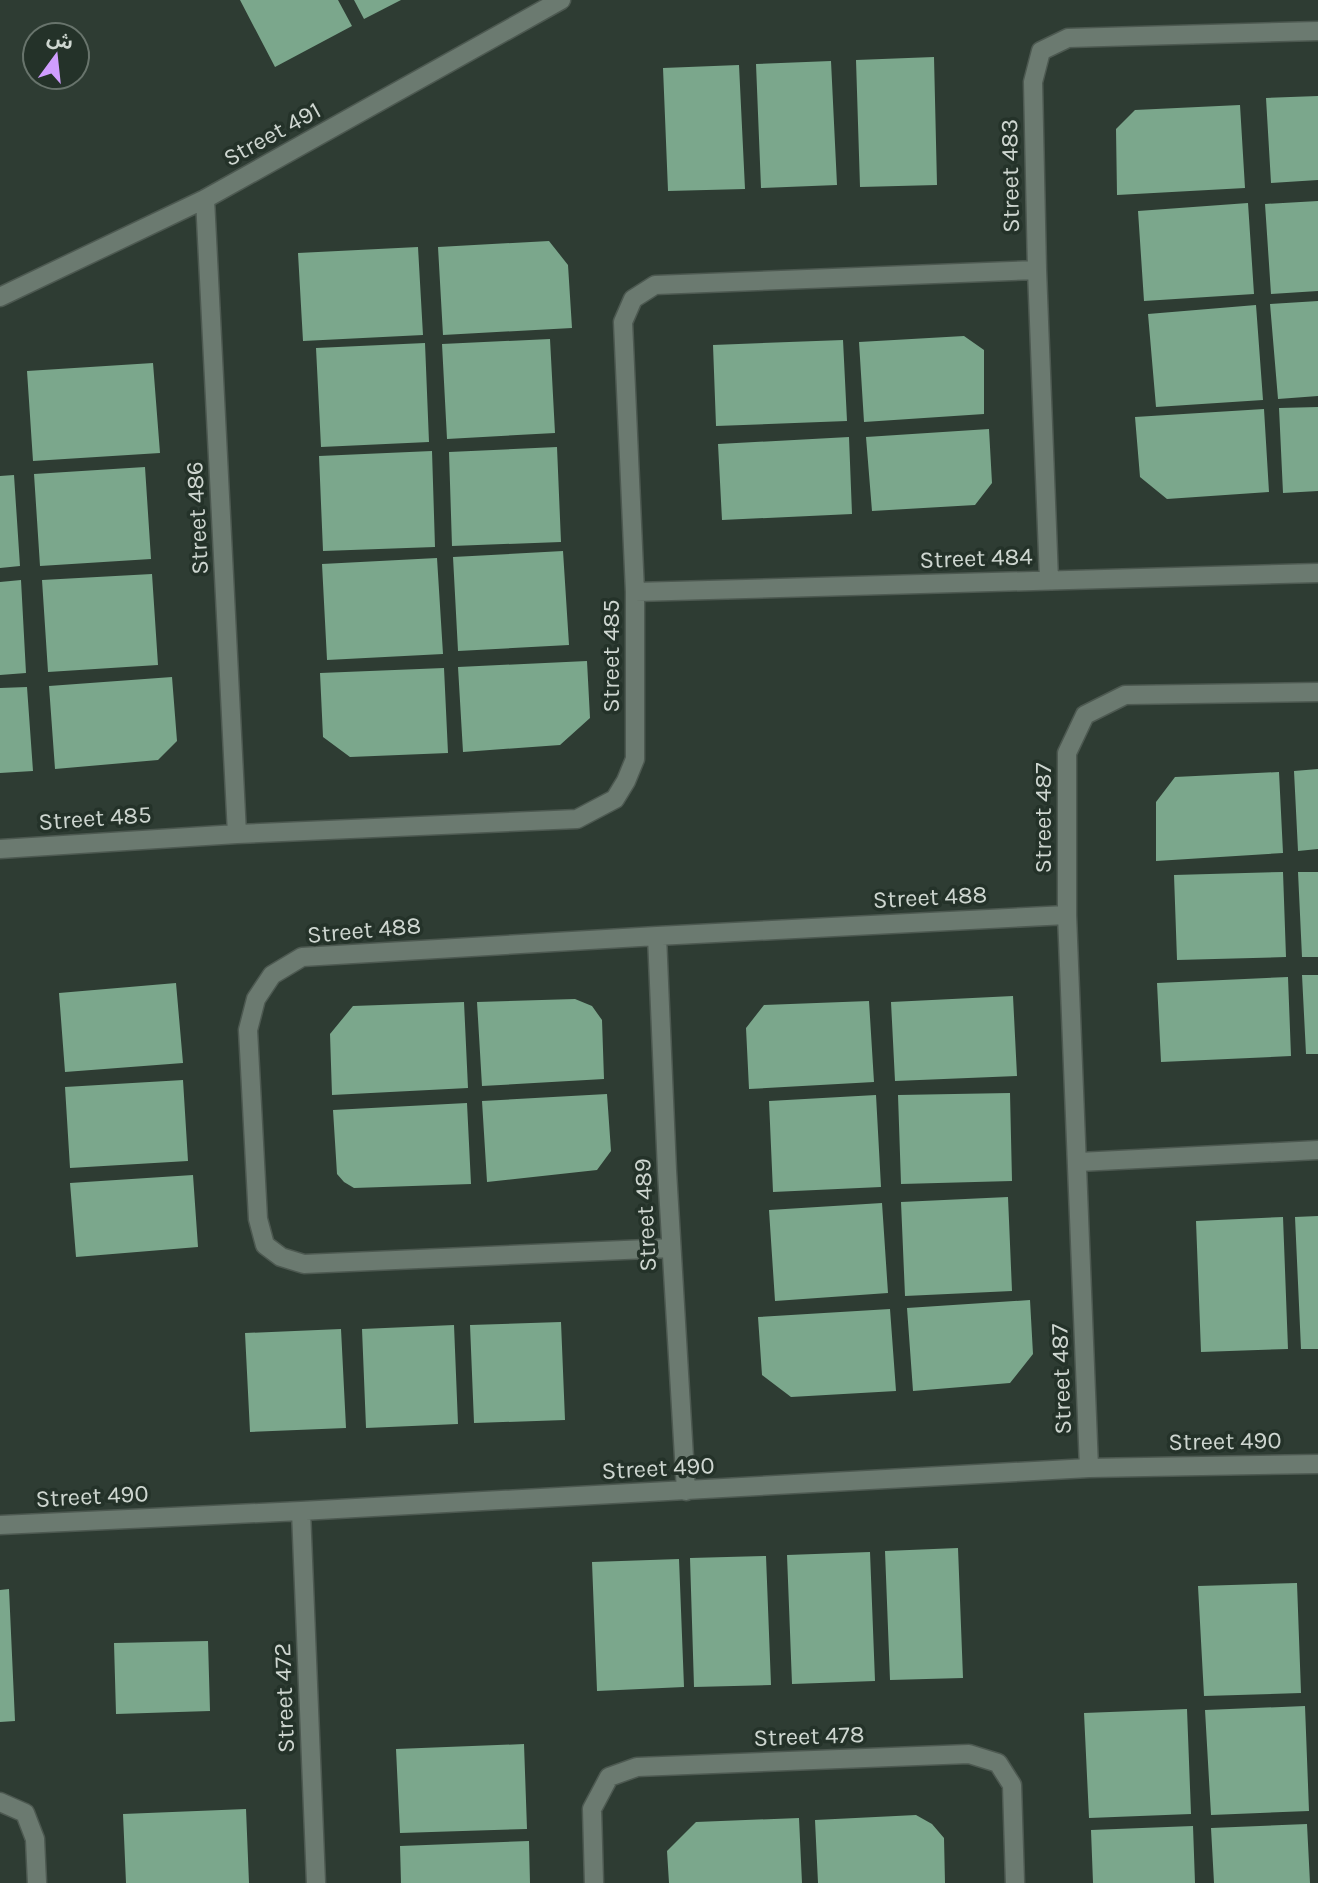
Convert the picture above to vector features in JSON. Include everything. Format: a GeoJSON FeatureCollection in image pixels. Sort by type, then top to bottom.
{"type":"FeatureCollection","features":[{"type":"Feature","properties":{"kind":"street","name":"Street 491"},"geometry":{"type":"LineString","coordinates":[[0,297],[205,199],[561,0]]}},
{"type":"Feature","properties":{"kind":"street","name":"Street 483"},"geometry":{"type":"LineString","coordinates":[[1049,580],[1033,82],[1041,51],[1068,38],[1318,31]]}},
{"type":"Feature","properties":{"kind":"street","name":"Street 486"},"geometry":{"type":"LineString","coordinates":[[205,199],[237,834]]}},
{"type":"Feature","properties":{"kind":"street","name":"Street 485"},"geometry":{"type":"LineString","coordinates":[[0,849],[237,834],[577,819],[615,799],[635,759],[635,592],[623,322],[633,299],[655,285],[1037,270]]}},
{"type":"Feature","properties":{"kind":"street","name":"Street 484"},"geometry":{"type":"LineString","coordinates":[[635,592],[1318,573]]}},
{"type":"Feature","properties":{"kind":"street","name":"Street 487"},"geometry":{"type":"LineString","coordinates":[[1089,1468],[1079,1162],[1067,915],[1067,753],[1084,715],[1125,695],[1318,692]]}},
{"type":"Feature","properties":{"kind":"street","name":"Street 488"},"geometry":{"type":"LineString","coordinates":[[671,1248],[304,1264],[281,1256],[265,1245],[258,1219],[248,1030],[256,999],[272,975],[303,957],[1067,915]]}},
{"type":"Feature","properties":{"kind":"street","name":"Street 489"},"geometry":{"type":"LineString","coordinates":[[657,936],[671,1248],[686,1491]]}},
{"type":"Feature","properties":{"kind":"street"},"geometry":{"type":"LineString","coordinates":[[1079,1162],[1318,1150]]}},
{"type":"Feature","properties":{"kind":"street","name":"Street 490"},"geometry":{"type":"LineString","coordinates":[[0,1525],[1089,1468],[1318,1464]]}},
{"type":"Feature","properties":{"kind":"street","name":"Street 472"},"geometry":{"type":"LineString","coordinates":[[301,1511],[316,1883]]}},
{"type":"Feature","properties":{"kind":"street","name":"Street 478"},"geometry":{"type":"LineString","coordinates":[[594,1883],[592,1809],[609,1777],[637,1767],[969,1754],[998,1763],[1012,1785],[1015,1883]]}},
{"type":"Feature","properties":{"kind":"street"},"geometry":{"type":"LineString","coordinates":[[0,1802],[25,1813],[35,1839],[37,1883]]}},
{"type":"Feature","properties":{"kind":"building"},"geometry":{"type":"Polygon","coordinates":[[[240,0],[338,0],[352,26],[275,67],[240,0]]]}},
{"type":"Feature","properties":{"kind":"building"},"geometry":{"type":"Polygon","coordinates":[[[354,0],[401,0],[364,19],[354,0]]]}},
{"type":"Feature","properties":{"kind":"building"},"geometry":{"type":"Polygon","coordinates":[[[934,57],[937,185],[860,187],[856,60],[934,57]]]}},
{"type":"Feature","properties":{"kind":"building"},"geometry":{"type":"Polygon","coordinates":[[[831,61],[837,185],[761,188],[756,64],[831,61]]]}},
{"type":"Feature","properties":{"kind":"building"},"geometry":{"type":"Polygon","coordinates":[[[739,65],[745,189],[668,191],[663,68],[739,65]]]}},
{"type":"Feature","properties":{"kind":"building"},"geometry":{"type":"Polygon","coordinates":[[[1318,96],[1318,180],[1271,183],[1266,98],[1318,96]]]}},
{"type":"Feature","properties":{"kind":"building"},"geometry":{"type":"Polygon","coordinates":[[[1240,105],[1245,188],[1117,195],[1116,129],[1135,110],[1240,105]]]}},
{"type":"Feature","properties":{"kind":"building"},"geometry":{"type":"Polygon","coordinates":[[[1318,201],[1318,291],[1271,294],[1265,204],[1318,201]]]}},
{"type":"Feature","properties":{"kind":"building"},"geometry":{"type":"Polygon","coordinates":[[[1248,203],[1254,294],[1144,301],[1138,211],[1248,203]]]}},
{"type":"Feature","properties":{"kind":"building"},"geometry":{"type":"Polygon","coordinates":[[[549,241],[568,265],[572,328],[443,335],[438,247],[549,241]]]}},
{"type":"Feature","properties":{"kind":"building"},"geometry":{"type":"Polygon","coordinates":[[[418,247],[423,335],[303,341],[298,253],[418,247]]]}},
{"type":"Feature","properties":{"kind":"building"},"geometry":{"type":"Polygon","coordinates":[[[1318,301],[1318,396],[1278,399],[1270,304],[1318,301]]]}},
{"type":"Feature","properties":{"kind":"building"},"geometry":{"type":"Polygon","coordinates":[[[1256,305],[1263,400],[1156,407],[1148,314],[1256,305]]]}},
{"type":"Feature","properties":{"kind":"building"},"geometry":{"type":"Polygon","coordinates":[[[964,336],[984,350],[984,414],[864,422],[859,342],[964,336]]]}},
{"type":"Feature","properties":{"kind":"building"},"geometry":{"type":"Polygon","coordinates":[[[550,339],[555,433],[447,439],[442,344],[550,339]]]}},
{"type":"Feature","properties":{"kind":"building"},"geometry":{"type":"Polygon","coordinates":[[[843,340],[847,421],[716,426],[713,345],[843,340]]]}},
{"type":"Feature","properties":{"kind":"building"},"geometry":{"type":"Polygon","coordinates":[[[425,343],[429,442],[321,447],[316,348],[425,343]]]}},
{"type":"Feature","properties":{"kind":"building"},"geometry":{"type":"Polygon","coordinates":[[[153,363],[160,453],[33,461],[27,371],[153,363]]]}},
{"type":"Feature","properties":{"kind":"building"},"geometry":{"type":"Polygon","coordinates":[[[1318,407],[1318,491],[1283,493],[1279,408],[1318,407]]]}},
{"type":"Feature","properties":{"kind":"building"},"geometry":{"type":"Polygon","coordinates":[[[1264,409],[1269,492],[1167,499],[1140,477],[1135,417],[1264,409]]]}},
{"type":"Feature","properties":{"kind":"building"},"geometry":{"type":"Polygon","coordinates":[[[989,429],[992,483],[975,505],[872,511],[866,437],[989,429]]]}},
{"type":"Feature","properties":{"kind":"building"},"geometry":{"type":"Polygon","coordinates":[[[849,437],[852,514],[722,520],[718,444],[849,437]]]}},
{"type":"Feature","properties":{"kind":"building"},"geometry":{"type":"Polygon","coordinates":[[[557,447],[561,542],[452,546],[449,452],[557,447]]]}},
{"type":"Feature","properties":{"kind":"building"},"geometry":{"type":"Polygon","coordinates":[[[432,451],[435,547],[323,551],[319,456],[432,451]]]}},
{"type":"Feature","properties":{"kind":"building"},"geometry":{"type":"Polygon","coordinates":[[[145,467],[151,559],[40,566],[34,474],[145,467]]]}},
{"type":"Feature","properties":{"kind":"building"},"geometry":{"type":"Polygon","coordinates":[[[14,475],[20,566],[0,568],[0,476],[14,475]]]}},
{"type":"Feature","properties":{"kind":"building"},"geometry":{"type":"Polygon","coordinates":[[[563,551],[569,645],[458,651],[453,557],[563,551]]]}},
{"type":"Feature","properties":{"kind":"building"},"geometry":{"type":"Polygon","coordinates":[[[437,558],[443,654],[327,660],[322,564],[437,558]]]}},
{"type":"Feature","properties":{"kind":"building"},"geometry":{"type":"Polygon","coordinates":[[[152,574],[158,665],[48,672],[42,580],[152,574]]]}},
{"type":"Feature","properties":{"kind":"building"},"geometry":{"type":"Polygon","coordinates":[[[21,580],[26,673],[0,675],[0,582],[21,580]]]}},
{"type":"Feature","properties":{"kind":"building"},"geometry":{"type":"Polygon","coordinates":[[[587,661],[590,718],[560,745],[463,752],[458,667],[587,661]]]}},
{"type":"Feature","properties":{"kind":"building"},"geometry":{"type":"Polygon","coordinates":[[[444,668],[448,753],[350,757],[323,737],[320,673],[444,668]]]}},
{"type":"Feature","properties":{"kind":"building"},"geometry":{"type":"Polygon","coordinates":[[[172,677],[177,741],[158,760],[55,769],[49,686],[172,677]]]}},
{"type":"Feature","properties":{"kind":"building"},"geometry":{"type":"Polygon","coordinates":[[[27,687],[33,771],[0,773],[0,688],[27,687]]]}},
{"type":"Feature","properties":{"kind":"building"},"geometry":{"type":"Polygon","coordinates":[[[1318,769],[1318,849],[1298,851],[1294,771],[1318,769]]]}},
{"type":"Feature","properties":{"kind":"building"},"geometry":{"type":"Polygon","coordinates":[[[1279,772],[1283,853],[1156,861],[1156,802],[1175,777],[1279,772]]]}},
{"type":"Feature","properties":{"kind":"building"},"geometry":{"type":"Polygon","coordinates":[[[1283,872],[1286,957],[1177,960],[1174,875],[1283,872]]]}},
{"type":"Feature","properties":{"kind":"building"},"geometry":{"type":"Polygon","coordinates":[[[1298,872],[1318,872],[1318,957],[1302,957],[1298,872]]]}},
{"type":"Feature","properties":{"kind":"building"},"geometry":{"type":"Polygon","coordinates":[[[1302,975],[1318,975],[1318,1054],[1306,1054],[1302,975]]]}},
{"type":"Feature","properties":{"kind":"building"},"geometry":{"type":"Polygon","coordinates":[[[1288,977],[1291,1056],[1161,1062],[1157,983],[1288,977]]]}},
{"type":"Feature","properties":{"kind":"building"},"geometry":{"type":"Polygon","coordinates":[[[176,983],[183,1063],[65,1072],[59,993],[176,983]]]}},
{"type":"Feature","properties":{"kind":"building"},"geometry":{"type":"Polygon","coordinates":[[[1013,996],[1017,1076],[895,1081],[891,1002],[1013,996]]]}},
{"type":"Feature","properties":{"kind":"building"},"geometry":{"type":"Polygon","coordinates":[[[575,999],[592,1006],[602,1020],[604,1079],[482,1086],[477,1002],[575,999]]]}},
{"type":"Feature","properties":{"kind":"building"},"geometry":{"type":"Polygon","coordinates":[[[869,1001],[874,1082],[749,1089],[746,1028],[764,1005],[869,1001]]]}},
{"type":"Feature","properties":{"kind":"building"},"geometry":{"type":"Polygon","coordinates":[[[464,1002],[468,1088],[332,1095],[330,1034],[353,1006],[464,1002]]]}},
{"type":"Feature","properties":{"kind":"building"},"geometry":{"type":"Polygon","coordinates":[[[183,1080],[188,1161],[70,1168],[65,1087],[183,1080]]]}},
{"type":"Feature","properties":{"kind":"building"},"geometry":{"type":"Polygon","coordinates":[[[1010,1093],[1012,1181],[901,1184],[898,1095],[1010,1093]]]}},
{"type":"Feature","properties":{"kind":"building"},"geometry":{"type":"Polygon","coordinates":[[[607,1094],[611,1151],[597,1170],[487,1182],[482,1101],[607,1094]]]}},
{"type":"Feature","properties":{"kind":"building"},"geometry":{"type":"Polygon","coordinates":[[[876,1095],[881,1187],[773,1192],[769,1101],[876,1095]]]}},
{"type":"Feature","properties":{"kind":"building"},"geometry":{"type":"Polygon","coordinates":[[[467,1103],[471,1184],[354,1188],[337,1174],[333,1110],[467,1103]]]}},
{"type":"Feature","properties":{"kind":"building"},"geometry":{"type":"Polygon","coordinates":[[[193,1175],[198,1247],[76,1257],[70,1183],[193,1175]]]}},
{"type":"Feature","properties":{"kind":"building"},"geometry":{"type":"Polygon","coordinates":[[[1008,1197],[1012,1291],[905,1296],[901,1202],[1008,1197]]]}},
{"type":"Feature","properties":{"kind":"building"},"geometry":{"type":"Polygon","coordinates":[[[882,1203],[888,1293],[775,1301],[769,1210],[882,1203]]]}},
{"type":"Feature","properties":{"kind":"building"},"geometry":{"type":"Polygon","coordinates":[[[1318,1216],[1318,1349],[1301,1349],[1295,1217],[1318,1216]]]}},
{"type":"Feature","properties":{"kind":"building"},"geometry":{"type":"Polygon","coordinates":[[[1283,1217],[1288,1349],[1201,1352],[1196,1221],[1283,1217]]]}},
{"type":"Feature","properties":{"kind":"building"},"geometry":{"type":"Polygon","coordinates":[[[1030,1300],[1033,1354],[1010,1383],[913,1391],[907,1308],[1030,1300]]]}},
{"type":"Feature","properties":{"kind":"building"},"geometry":{"type":"Polygon","coordinates":[[[890,1309],[896,1391],[791,1397],[762,1375],[758,1317],[890,1309]]]}},
{"type":"Feature","properties":{"kind":"building"},"geometry":{"type":"Polygon","coordinates":[[[561,1322],[565,1420],[474,1423],[470,1325],[561,1322]]]}},
{"type":"Feature","properties":{"kind":"building"},"geometry":{"type":"Polygon","coordinates":[[[454,1325],[458,1424],[366,1428],[362,1329],[454,1325]]]}},
{"type":"Feature","properties":{"kind":"building"},"geometry":{"type":"Polygon","coordinates":[[[341,1329],[346,1428],[250,1432],[245,1333],[341,1329]]]}},
{"type":"Feature","properties":{"kind":"building"},"geometry":{"type":"Polygon","coordinates":[[[958,1548],[963,1678],[890,1680],[885,1551],[958,1548]]]}},
{"type":"Feature","properties":{"kind":"building"},"geometry":{"type":"Polygon","coordinates":[[[870,1552],[875,1681],[792,1684],[787,1555],[870,1552]]]}},
{"type":"Feature","properties":{"kind":"building"},"geometry":{"type":"Polygon","coordinates":[[[766,1556],[771,1685],[694,1687],[690,1558],[766,1556]]]}},
{"type":"Feature","properties":{"kind":"building"},"geometry":{"type":"Polygon","coordinates":[[[679,1559],[684,1687],[597,1691],[592,1562],[679,1559]]]}},
{"type":"Feature","properties":{"kind":"building"},"geometry":{"type":"Polygon","coordinates":[[[1297,1583],[1301,1693],[1204,1696],[1198,1586],[1297,1583]]]}},
{"type":"Feature","properties":{"kind":"building"},"geometry":{"type":"Polygon","coordinates":[[[9,1589],[15,1721],[0,1722],[0,1590],[9,1589]]]}},
{"type":"Feature","properties":{"kind":"building"},"geometry":{"type":"Polygon","coordinates":[[[208,1641],[210,1711],[116,1714],[114,1643],[208,1641]]]}},
{"type":"Feature","properties":{"kind":"building"},"geometry":{"type":"Polygon","coordinates":[[[1305,1706],[1309,1811],[1211,1815],[1205,1710],[1305,1706]]]}},
{"type":"Feature","properties":{"kind":"building"},"geometry":{"type":"Polygon","coordinates":[[[1187,1709],[1191,1814],[1089,1818],[1084,1713],[1187,1709]]]}},
{"type":"Feature","properties":{"kind":"building"},"geometry":{"type":"Polygon","coordinates":[[[524,1744],[527,1829],[400,1833],[396,1749],[524,1744]]]}},
{"type":"Feature","properties":{"kind":"building"},"geometry":{"type":"Polygon","coordinates":[[[246,1809],[249,1883],[126,1883],[123,1814],[246,1809]]]}},
{"type":"Feature","properties":{"kind":"building"},"geometry":{"type":"Polygon","coordinates":[[[916,1815],[932,1824],[944,1838],[945,1883],[818,1883],[815,1820],[916,1815]]]}},
{"type":"Feature","properties":{"kind":"building"},"geometry":{"type":"Polygon","coordinates":[[[799,1818],[802,1883],[669,1883],[667,1851],[696,1822],[799,1818]]]}},
{"type":"Feature","properties":{"kind":"building"},"geometry":{"type":"Polygon","coordinates":[[[1307,1824],[1310,1883],[1214,1883],[1211,1828],[1307,1824]]]}},
{"type":"Feature","properties":{"kind":"building"},"geometry":{"type":"Polygon","coordinates":[[[1193,1826],[1195,1883],[1093,1883],[1091,1830],[1193,1826]]]}},
{"type":"Feature","properties":{"kind":"building"},"geometry":{"type":"Polygon","coordinates":[[[529,1841],[530,1883],[401,1883],[400,1846],[529,1841]]]}}]}
